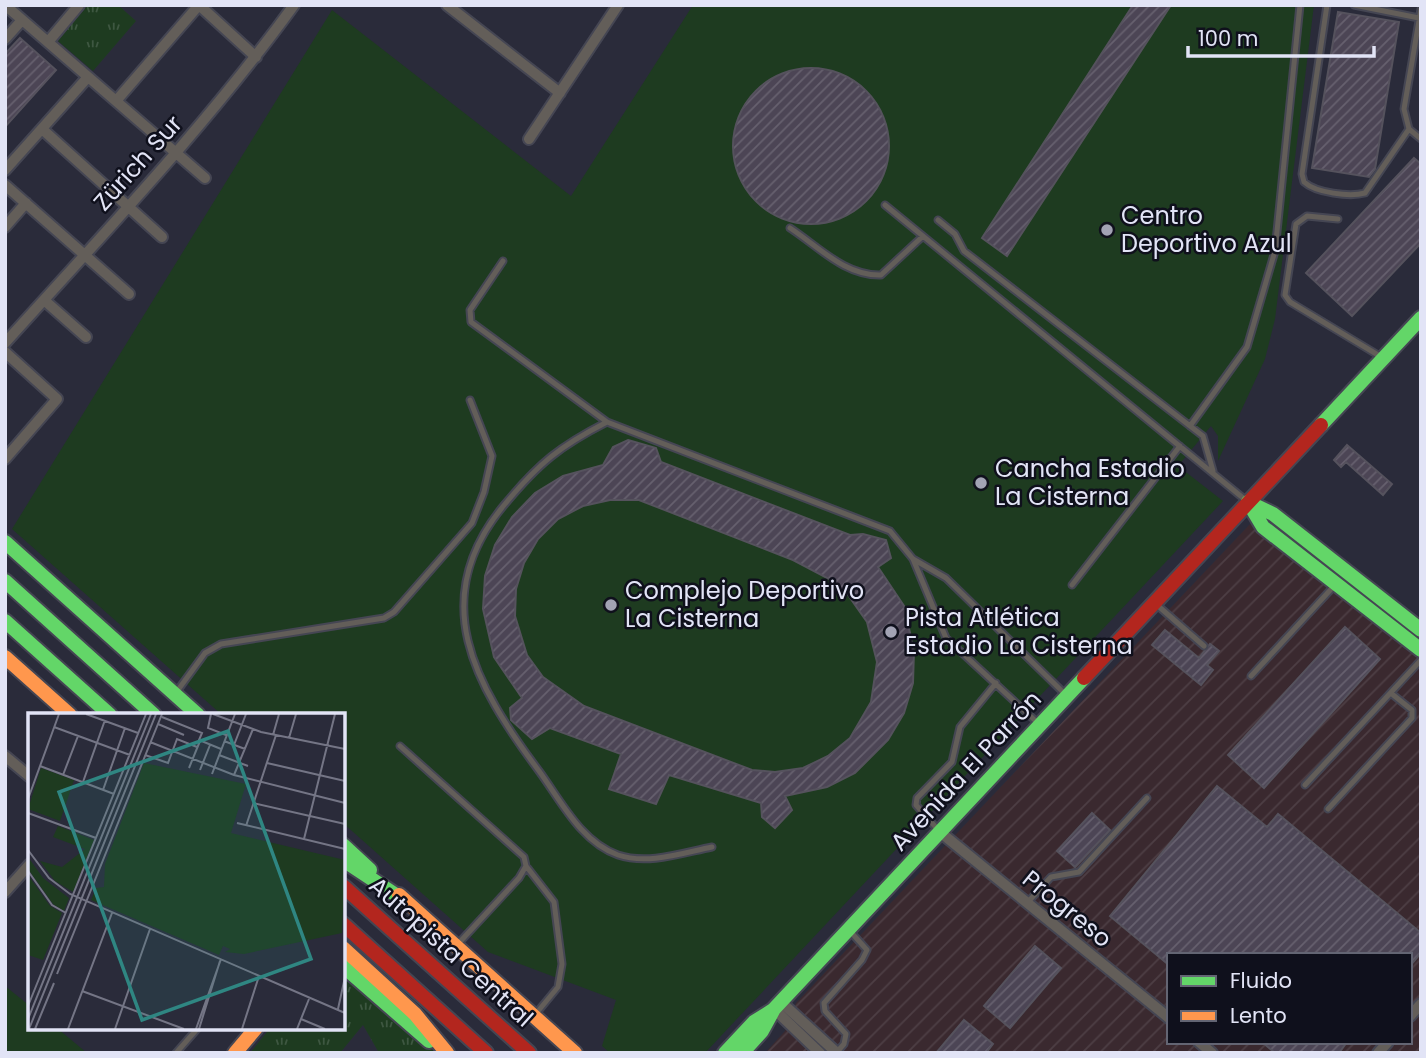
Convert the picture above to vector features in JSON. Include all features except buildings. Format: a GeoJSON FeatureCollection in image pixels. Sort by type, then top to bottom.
{"type":"FeatureCollection","features":[{"type":"Feature","properties":{"kind":"main road","name":"Avenida El Parrón"},"geometry":{"type":"LineString","coordinates":[[742,1053],[762,1031],[778,1006],[1419,322]]}},
{"type":"Feature","properties":{"kind":"main road"},"geometry":{"type":"LineString","coordinates":[[1248,502],[1263,527],[1421,650]]}},
{"type":"Feature","properties":{"kind":"main road"},"geometry":{"type":"LineString","coordinates":[[1248,502],[1273,514],[1421,630]]}},
{"type":"Feature","properties":{"kind":"main road"},"geometry":{"type":"LineString","coordinates":[[5,542],[196,713]]}},
{"type":"Feature","properties":{"kind":"main road"},"geometry":{"type":"LineString","coordinates":[[5,581],[151,713]]}},
{"type":"Feature","properties":{"kind":"main road"},"geometry":{"type":"LineString","coordinates":[[5,621],[108,713]]}},
{"type":"Feature","properties":{"kind":"main road"},"geometry":{"type":"LineString","coordinates":[[5,657],[68,713]]}},
{"type":"Feature","properties":{"kind":"main road"},"geometry":{"type":"LineString","coordinates":[[345,847],[575,1053]]}},
{"type":"Feature","properties":{"kind":"main road"},"geometry":{"type":"LineString","coordinates":[[345,861],[405,901]]}},
{"type":"Feature","properties":{"kind":"main road","name":"Autopista Central"},"geometry":{"type":"LineString","coordinates":[[345,888],[529,1053]]}},
{"type":"Feature","properties":{"kind":"main road"},"geometry":{"type":"LineString","coordinates":[[345,926],[486,1053]]}},
{"type":"Feature","properties":{"kind":"main road"},"geometry":{"type":"LineString","coordinates":[[345,950],[415,1014],[445,1053]]}},
{"type":"Feature","properties":{"kind":"main road"},"geometry":{"type":"LineString","coordinates":[[345,968],[445,1053]]}},
{"type":"Feature","properties":{"kind":"main road","name":"Avenida El Parrón"},"geometry":{"type":"LineString","coordinates":[[725,1053],[754,1023],[778,1006]]}},
{"type":"Feature","properties":{"kind":"main road"},"geometry":{"type":"LineString","coordinates":[[235,1053],[254,1030]]}},
{"type":"Feature","properties":{"kind":"street"},"geometry":{"type":"LineString","coordinates":[[5,5],[205,178]]}},
{"type":"Feature","properties":{"kind":"street"},"geometry":{"type":"LineString","coordinates":[[48,42],[79,5]]}},
{"type":"Feature","properties":{"kind":"street"},"geometry":{"type":"LineString","coordinates":[[116,101],[199,5],[256,57]]}},
{"type":"Feature","properties":{"kind":"street","name":"Zürich Sur"},"geometry":{"type":"LineString","coordinates":[[5,342],[176,153],[256,57],[294,5]]}},
{"type":"Feature","properties":{"kind":"street"},"geometry":{"type":"LineString","coordinates":[[448,5],[560,93]]}},
{"type":"Feature","properties":{"kind":"street"},"geometry":{"type":"LineString","coordinates":[[529,139],[618,5]]}},
{"type":"Feature","properties":{"kind":"street"},"geometry":{"type":"LineString","coordinates":[[5,39],[22,20]]}},
{"type":"Feature","properties":{"kind":"street"},"geometry":{"type":"LineString","coordinates":[[5,170],[88,77]]}},
{"type":"Feature","properties":{"kind":"street"},"geometry":{"type":"LineString","coordinates":[[42,129],[162,237]]}},
{"type":"Feature","properties":{"kind":"street"},"geometry":{"type":"LineString","coordinates":[[5,185],[129,294]]}},
{"type":"Feature","properties":{"kind":"street"},"geometry":{"type":"LineString","coordinates":[[5,227],[26,203]]}},
{"type":"Feature","properties":{"kind":"street"},"geometry":{"type":"LineString","coordinates":[[44,300],[86,337]]}},
{"type":"Feature","properties":{"kind":"street"},"geometry":{"type":"LineString","coordinates":[[5,352],[57,399],[5,459]]}},
{"type":"Feature","properties":{"kind":"street"},"geometry":{"type":"LineString","coordinates":[[5,756],[28,775]]}},
{"type":"Feature","properties":{"kind":"street","name":"Progreso"},"geometry":{"type":"LineString","coordinates":[[940,832],[1167,1016]]}},
{"type":"Feature","properties":{"kind":"street"},"geometry":{"type":"LineString","coordinates":[[5,892],[28,866]]}},
{"type":"Feature","properties":{"kind":"street"},"geometry":{"type":"LineString","coordinates":[[778,1006],[836,1053]]}},
{"type":"Feature","properties":{"kind":"street"},"geometry":{"type":"LineString","coordinates":[[778,1006],[820,1053]]}},
{"type":"Feature","properties":{"kind":"lane"},"geometry":{"type":"LineString","coordinates":[[1190,426],[1247,347],[1275,251],[1300,5]]}},
{"type":"Feature","properties":{"kind":"lane"},"geometry":{"type":"LineString","coordinates":[[1327,5],[1302,174],[1304,182],[1315,189],[1365,194],[1409,129]]}},
{"type":"Feature","properties":{"kind":"lane"},"geometry":{"type":"LineString","coordinates":[[1353,5],[1419,18]]}},
{"type":"Feature","properties":{"kind":"lane"},"geometry":{"type":"LineString","coordinates":[[1415,5],[1421,7],[1404,109],[1409,129],[1421,139]]}},
{"type":"Feature","properties":{"kind":"lane"},"geometry":{"type":"LineString","coordinates":[[1414,49],[1421,53]]}},
{"type":"Feature","properties":{"kind":"lane"},"geometry":{"type":"LineString","coordinates":[[885,205],[1248,502]]}},
{"type":"Feature","properties":{"kind":"lane"},"geometry":{"type":"LineString","coordinates":[[1338,219],[1307,216],[1296,224],[1285,295],[1290,302],[1383,358]]}},
{"type":"Feature","properties":{"kind":"lane"},"geometry":{"type":"LineString","coordinates":[[938,220],[955,234],[964,251],[1203,436],[1213,471]]}},
{"type":"Feature","properties":{"kind":"lane"},"geometry":{"type":"LineString","coordinates":[[790,228],[853,272],[866,276],[881,275],[923,236]]}},
{"type":"Feature","properties":{"kind":"lane"},"geometry":{"type":"LineString","coordinates":[[503,261],[470,310],[471,322],[607,422],[890,531],[913,559],[946,638],[1040,724]]}},
{"type":"Feature","properties":{"kind":"lane"},"geometry":{"type":"LineString","coordinates":[[175,694],[205,653],[220,644],[384,618],[394,612],[472,523],[484,492],[492,456],[471,400]]}},
{"type":"Feature","properties":{"kind":"lane"},"geometry":{"type":"LineString","coordinates":[[607,422],[566,443],[536,467],[488,525],[470,558],[464,585],[462,614],[466,643],[482,681],[527,755],[587,837],[611,852],[643,859],[712,847]]}},
{"type":"Feature","properties":{"kind":"lane"},"geometry":{"type":"LineString","coordinates":[[1072,585],[1180,446]]}},
{"type":"Feature","properties":{"kind":"lane"},"geometry":{"type":"LineString","coordinates":[[913,559],[946,578],[1067,696]]}},
{"type":"Feature","properties":{"kind":"lane"},"geometry":{"type":"LineString","coordinates":[[1251,676],[1336,584]]}},
{"type":"Feature","properties":{"kind":"lane"},"geometry":{"type":"LineString","coordinates":[[1154,603],[1203,646]]}},
{"type":"Feature","properties":{"kind":"lane"},"geometry":{"type":"LineString","coordinates":[[1305,785],[1421,660]]}},
{"type":"Feature","properties":{"kind":"lane"},"geometry":{"type":"LineString","coordinates":[[940,832],[916,802],[952,762],[960,727],[996,683]]}},
{"type":"Feature","properties":{"kind":"lane"},"geometry":{"type":"LineString","coordinates":[[1328,809],[1412,718],[1412,710],[1392,694]]}},
{"type":"Feature","properties":{"kind":"lane"},"geometry":{"type":"LineString","coordinates":[[400,746],[524,857],[526,866],[554,902],[562,964],[558,987],[534,1016]]}},
{"type":"Feature","properties":{"kind":"lane"},"geometry":{"type":"LineString","coordinates":[[1027,903],[1051,877],[1079,872],[1147,798]]}},
{"type":"Feature","properties":{"kind":"lane"},"geometry":{"type":"LineString","coordinates":[[456,946],[519,878],[526,866]]}},
{"type":"Feature","properties":{"kind":"lane"},"geometry":{"type":"LineString","coordinates":[[836,1053],[844,1044],[846,1034],[825,1011],[824,1003],[862,960],[867,950],[849,930]]}},
{"type":"Feature","properties":{"kind":"lane"},"geometry":{"type":"LineString","coordinates":[[176,1053],[196,1030]]}},
{"type":"Feature","properties":{"kind":"shaded area"},"geometry":{"type":"Polygon","coordinates":[[[1251,523],[1421,657],[1421,1053],[765,1053],[785,1031],[796,1003],[1251,523]]]}},
{"type":"Feature","properties":{"kind":"green space"},"geometry":{"type":"Polygon","coordinates":[[[88,5],[118,5],[136,21],[93,71],[58,41],[88,5]]]}},
{"type":"Feature","properties":{"kind":"green space","name":"Complejo Deportivo La Cisterna"},"geometry":{"type":"Polygon","coordinates":[[[693,5],[1314,5],[1275,319],[1265,359],[1218,461],[1218,436],[1211,426],[1178,466],[1223,501],[705,1053],[610,1053],[602,1046],[616,1000],[488,952],[345,825],[345,713],[220,713],[12,529],[332,10],[571,196],[693,5]]]}},
{"type":"Feature","properties":{"kind":"green space"},"geometry":{"type":"Polygon","coordinates":[[[345,974],[436,1053],[379,1053],[363,1025],[340,1053],[250,1053],[268,1030],[345,1030],[345,974]]]}},
{"type":"Feature","properties":{"kind":"green space"},"geometry":{"type":"Polygon","coordinates":[[[5,986],[28,1004],[28,1030],[59,1030],[87,1053],[5,1053],[5,986]]]}},
{"type":"Feature","properties":{"kind":"traffic: fast"},"geometry":{"type":"LineString","coordinates":[[1321,425],[1421,318]]}},
{"type":"Feature","properties":{"kind":"traffic: fast"},"geometry":{"type":"LineString","coordinates":[[1248,502],[1263,527],[1421,650]]}},
{"type":"Feature","properties":{"kind":"traffic: fast"},"geometry":{"type":"LineString","coordinates":[[1248,502],[1273,514],[1421,630]]}},
{"type":"Feature","properties":{"kind":"traffic: fast"},"geometry":{"type":"LineString","coordinates":[[5,542],[196,713]]}},
{"type":"Feature","properties":{"kind":"traffic: fast"},"geometry":{"type":"LineString","coordinates":[[5,581],[152,713]]}},
{"type":"Feature","properties":{"kind":"traffic: fast"},"geometry":{"type":"LineString","coordinates":[[5,621],[108,713]]}},
{"type":"Feature","properties":{"kind":"traffic: fast"},"geometry":{"type":"LineString","coordinates":[[742,1053],[762,1031],[774,1009],[1084,678]]}},
{"type":"Feature","properties":{"kind":"traffic: fast"},"geometry":{"type":"LineString","coordinates":[[345,847],[370,870]]}},
{"type":"Feature","properties":{"kind":"traffic: fast"},"geometry":{"type":"LineString","coordinates":[[345,861],[405,901]]}},
{"type":"Feature","properties":{"kind":"traffic: fast"},"geometry":{"type":"LineString","coordinates":[[345,968],[429,1041]]}},
{"type":"Feature","properties":{"kind":"traffic: fast"},"geometry":{"type":"LineString","coordinates":[[725,1053],[754,1022],[773,1010]]}},
{"type":"Feature","properties":{"kind":"traffic: slow"},"geometry":{"type":"LineString","coordinates":[[5,657],[68,713]]}},
{"type":"Feature","properties":{"kind":"traffic: slow"},"geometry":{"type":"LineString","coordinates":[[399,895],[575,1053]]}},
{"type":"Feature","properties":{"kind":"traffic: slow"},"geometry":{"type":"LineString","coordinates":[[345,950],[415,1014],[447,1053]]}},
{"type":"Feature","properties":{"kind":"traffic: slow"},"geometry":{"type":"LineString","coordinates":[[235,1053],[254,1030]]}},
{"type":"Feature","properties":{"kind":"traffic: jam"},"geometry":{"type":"LineString","coordinates":[[1084,678],[1321,425]]}},
{"type":"Feature","properties":{"kind":"traffic: jam"},"geometry":{"type":"LineString","coordinates":[[345,888],[529,1053]]}},
{"type":"Feature","properties":{"kind":"traffic: jam"},"geometry":{"type":"LineString","coordinates":[[345,926],[486,1053]]}},
{"type":"Feature","properties":{"kind":"place","name":"Centro Deportivo Azul"},"geometry":{"type":"Point","coordinates":[1107,230]}},
{"type":"Feature","properties":{"kind":"place","name":"Cancha Estadio La Cisterna"},"geometry":{"type":"Point","coordinates":[981,483]}},
{"type":"Feature","properties":{"kind":"place","name":"Complejo Deportivo La Cisterna"},"geometry":{"type":"Point","coordinates":[611,605]}},
{"type":"Feature","properties":{"kind":"place","name":"Pista Atlética Estadio La Cisterna"},"geometry":{"type":"Point","coordinates":[891,632]}}]}
